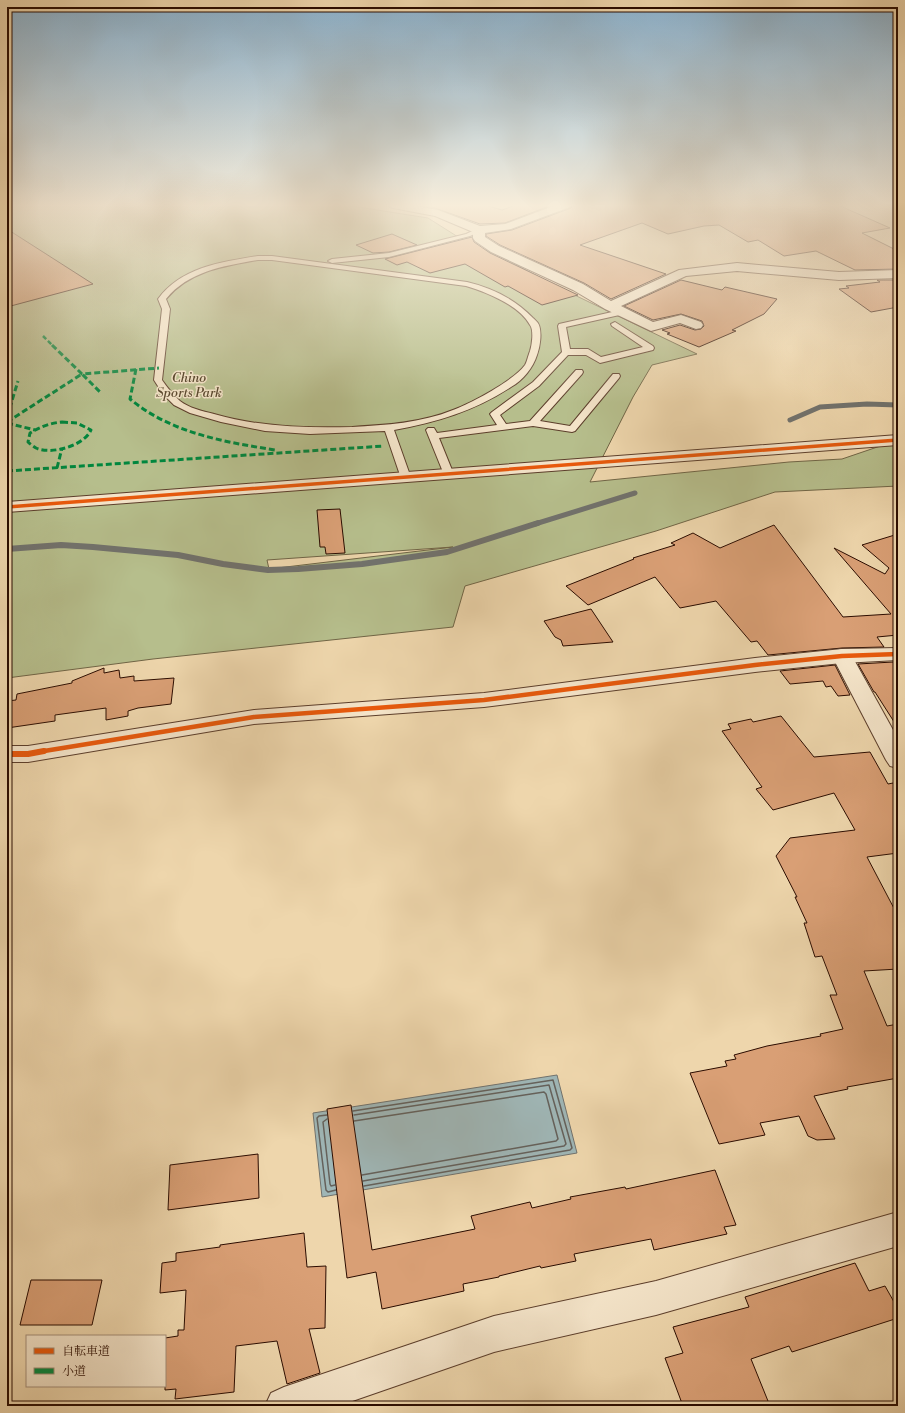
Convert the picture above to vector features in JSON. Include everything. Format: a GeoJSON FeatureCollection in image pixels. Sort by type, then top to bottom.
{"type":"FeatureCollection","features":[{"type":"Feature","properties":{"kind":"street"},"geometry":{"type":"LineString","coordinates":[[544,271],[578,286],[616,309],[651,327],[681,319],[696,325]]}},
{"type":"Feature","properties":{"kind":"street"},"geometry":{"type":"LineString","coordinates":[[616,309],[683,273],[702,271]]}},
{"type":"Feature","properties":{"kind":"street"},"geometry":{"type":"LineString","coordinates":[[782,271],[840,276],[898,274]]}},
{"type":"Feature","properties":{"kind":"street"},"geometry":{"type":"LineString","coordinates":[[7,508],[898,440]]}},
{"type":"Feature","properties":{"kind":"street"},"geometry":{"type":"LineString","coordinates":[[7,754],[28,754],[254,717],[484,700],[668,677],[754,664],[842,656],[898,654]]}},
{"type":"Feature","properties":{"kind":"street"},"geometry":{"type":"LineString","coordinates":[[842,656],[898,760]]}},
{"type":"Feature","properties":{"kind":"street"},"geometry":{"type":"LineString","coordinates":[[284,1406],[494,1334],[656,1298],[898,1229]]}},
{"type":"Feature","properties":{"kind":"lane"},"geometry":{"type":"LineString","coordinates":[[200,271],[179,281],[166,291],[162,299],[166,309],[158,380],[166,392],[177,403],[221,419],[265,428],[310,431],[389,428],[427,421],[457,412],[509,385],[529,366],[536,346],[535,325],[524,313],[506,300],[487,290],[467,284],[371,271]]}},
{"type":"Feature","properties":{"kind":"lane"},"geometry":{"type":"LineString","coordinates":[[566,352],[562,326],[616,309]]}},
{"type":"Feature","properties":{"kind":"lane"},"geometry":{"type":"LineString","coordinates":[[503,427],[495,414],[536,384],[566,352],[588,352],[600,360],[650,348],[615,324]]}},
{"type":"Feature","properties":{"kind":"lane"},"geometry":{"type":"LineString","coordinates":[[533,423],[579,372]]}},
{"type":"Feature","properties":{"kind":"lane"},"geometry":{"type":"LineString","coordinates":[[434,436],[533,423],[572,429],[616,376]]}},
{"type":"Feature","properties":{"kind":"lane"},"geometry":{"type":"LineString","coordinates":[[427,421],[449,475]]}},
{"type":"Feature","properties":{"kind":"lane"},"geometry":{"type":"LineString","coordinates":[[389,428],[406,478]]}},
{"type":"Feature","properties":{"kind":"green space","name":"Chino Sports Park"},"geometry":{"type":"Polygon","coordinates":[[[7,271],[528,271],[560,288],[697,354],[652,365],[633,397],[590,482],[789,462],[842,459],[898,440],[898,486],[775,492],[656,531],[465,586],[453,627],[153,659],[7,678],[7,271]],[[453,547],[267,560],[269,569],[453,547]]]}},
{"type":"Feature","properties":{"kind":"water"},"geometry":{"type":"Polygon","coordinates":[[[557,1075],[577,1153],[322,1197],[313,1113],[557,1075]]]}},
{"type":"Feature","properties":{"kind":"building"},"geometry":{"type":"Polygon","coordinates":[[[7,271],[73,271],[93,284],[7,307],[7,271]]]}},
{"type":"Feature","properties":{"kind":"building"},"geometry":{"type":"Polygon","coordinates":[[[426,271],[438,271],[430,273],[426,271]]]}},
{"type":"Feature","properties":{"kind":"building"},"geometry":{"type":"Polygon","coordinates":[[[477,271],[528,271],[578,295],[542,305],[508,286],[505,287],[477,271]]]}},
{"type":"Feature","properties":{"kind":"building"},"geometry":{"type":"Polygon","coordinates":[[[557,271],[657,271],[666,274],[611,299],[584,283],[557,271]]]}},
{"type":"Feature","properties":{"kind":"building"},"geometry":{"type":"Polygon","coordinates":[[[681,280],[722,290],[725,287],[777,299],[764,314],[732,330],[736,331],[699,347],[667,334],[670,333],[662,330],[680,325],[695,330],[701,329],[704,326],[702,321],[681,314],[653,320],[624,306],[681,280]]]}},
{"type":"Feature","properties":{"kind":"building"},"geometry":{"type":"Polygon","coordinates":[[[877,280],[898,280],[898,307],[871,312],[839,289],[849,288],[846,286],[880,282],[877,280]]]}},
{"type":"Feature","properties":{"kind":"building"},"geometry":{"type":"Polygon","coordinates":[[[340,509],[345,553],[326,554],[325,547],[320,547],[317,510],[340,509]]]}},
{"type":"Feature","properties":{"kind":"building"},"geometry":{"type":"Polygon","coordinates":[[[774,525],[843,617],[891,614],[834,548],[885,574],[889,568],[862,545],[898,534],[898,635],[877,637],[884,647],[842,648],[768,655],[757,641],[751,642],[716,601],[680,608],[655,577],[588,605],[566,586],[634,559],[633,558],[675,545],[671,543],[693,533],[720,548],[774,525]]]}},
{"type":"Feature","properties":{"kind":"building"},"geometry":{"type":"Polygon","coordinates":[[[591,609],[613,642],[563,646],[561,640],[555,637],[544,621],[591,609]]]}},
{"type":"Feature","properties":{"kind":"building"},"geometry":{"type":"Polygon","coordinates":[[[893,662],[898,669],[898,728],[874,692],[858,664],[893,662]]]}},
{"type":"Feature","properties":{"kind":"building"},"geometry":{"type":"Polygon","coordinates":[[[835,665],[850,695],[838,696],[831,686],[826,687],[823,681],[790,684],[780,671],[835,665]]]}},
{"type":"Feature","properties":{"kind":"building"},"geometry":{"type":"Polygon","coordinates":[[[104,668],[104,673],[119,670],[120,678],[134,676],[134,681],[174,678],[171,704],[138,708],[128,711],[128,716],[106,720],[106,708],[55,715],[55,721],[7,728],[7,701],[16,700],[17,694],[72,683],[72,681],[104,668]]]}},
{"type":"Feature","properties":{"kind":"building"},"geometry":{"type":"Polygon","coordinates":[[[781,716],[814,757],[870,752],[888,784],[893,783],[898,793],[898,853],[867,857],[898,916],[898,969],[864,971],[887,1026],[898,1024],[898,1078],[847,1087],[848,1089],[814,1096],[835,1139],[817,1140],[808,1136],[799,1116],[760,1123],[765,1135],[719,1144],[690,1073],[727,1066],[725,1061],[736,1059],[734,1055],[767,1046],[821,1036],[820,1034],[843,1029],[830,995],[837,995],[822,956],[815,957],[804,923],[807,923],[795,897],[797,897],[776,856],[790,838],[855,830],[834,793],[773,810],[756,789],[762,787],[722,731],[731,729],[728,724],[751,719],[753,722],[781,716]]]}},
{"type":"Feature","properties":{"kind":"building"},"geometry":{"type":"Polygon","coordinates":[[[351,1105],[372,1250],[475,1229],[471,1216],[530,1202],[532,1208],[571,1199],[570,1197],[625,1187],[626,1189],[715,1170],[736,1225],[724,1227],[727,1234],[654,1250],[651,1239],[574,1254],[576,1261],[541,1268],[540,1266],[499,1277],[463,1284],[464,1291],[382,1309],[376,1272],[347,1278],[327,1109],[351,1105]]]}},
{"type":"Feature","properties":{"kind":"building"},"geometry":{"type":"Polygon","coordinates":[[[258,1154],[259,1198],[168,1210],[170,1165],[258,1154]]]}},
{"type":"Feature","properties":{"kind":"building"},"geometry":{"type":"Polygon","coordinates":[[[304,1233],[307,1267],[326,1266],[325,1328],[309,1329],[320,1373],[287,1384],[277,1341],[236,1346],[234,1392],[175,1399],[176,1389],[165,1390],[166,1338],[178,1336],[178,1330],[184,1330],[186,1290],[160,1293],[162,1263],[176,1261],[176,1253],[220,1247],[220,1245],[304,1233]]]}},
{"type":"Feature","properties":{"kind":"building"},"geometry":{"type":"Polygon","coordinates":[[[855,1263],[869,1291],[885,1286],[898,1309],[898,1318],[792,1352],[789,1346],[751,1359],[770,1406],[683,1406],[665,1358],[683,1353],[673,1327],[749,1307],[745,1297],[855,1263]]]}},
{"type":"Feature","properties":{"kind":"building"},"geometry":{"type":"Polygon","coordinates":[[[31,1280],[102,1280],[92,1325],[20,1325],[31,1280]]]}},
{"type":"Feature","properties":{"kind":"waterway"},"geometry":{"type":"LineString","coordinates":[[790,420],[820,407],[867,404],[898,405]]}},
{"type":"Feature","properties":{"kind":"waterway"},"geometry":{"type":"LineString","coordinates":[[535,524],[635,493]]}},
{"type":"Feature","properties":{"kind":"waterway"},"geometry":{"type":"LineString","coordinates":[[7,549],[61,545],[93,547],[178,555],[223,564],[268,570],[298,569],[362,564],[447,552],[538,523]]}},
{"type":"Feature","properties":{"kind":"marked path"},"geometry":{"type":"LineString","coordinates":[[43,336],[82,374],[159,368]]}},
{"type":"Feature","properties":{"kind":"marked path"},"geometry":{"type":"LineString","coordinates":[[136,369],[130,399],[143,410],[178,427],[198,434],[238,444],[275,450]]}},
{"type":"Feature","properties":{"kind":"marked path"},"geometry":{"type":"LineString","coordinates":[[7,422],[82,374],[100,392]]}},
{"type":"Feature","properties":{"kind":"marked path"},"geometry":{"type":"LineString","coordinates":[[7,417],[18,381]]}},
{"type":"Feature","properties":{"kind":"marked path"},"geometry":{"type":"LineString","coordinates":[[62,422],[84,425],[91,430],[89,436],[83,441],[68,447],[50,450],[36,448],[28,442],[30,433],[38,428],[45,425],[62,422]]}},
{"type":"Feature","properties":{"kind":"marked path"},"geometry":{"type":"LineString","coordinates":[[7,423],[35,430]]}},
{"type":"Feature","properties":{"kind":"marked path"},"geometry":{"type":"LineString","coordinates":[[7,471],[384,446]]}},
{"type":"Feature","properties":{"kind":"marked path"},"geometry":{"type":"LineString","coordinates":[[57,468],[62,448]]}},
{"type":"Feature","properties":{"kind":"cycle path"},"geometry":{"type":"LineString","coordinates":[[7,507],[898,440]]}},
{"type":"Feature","properties":{"kind":"cycle path"},"geometry":{"type":"LineString","coordinates":[[7,754],[28,754],[254,717],[484,700],[755,665],[842,656],[898,654]]}}]}
